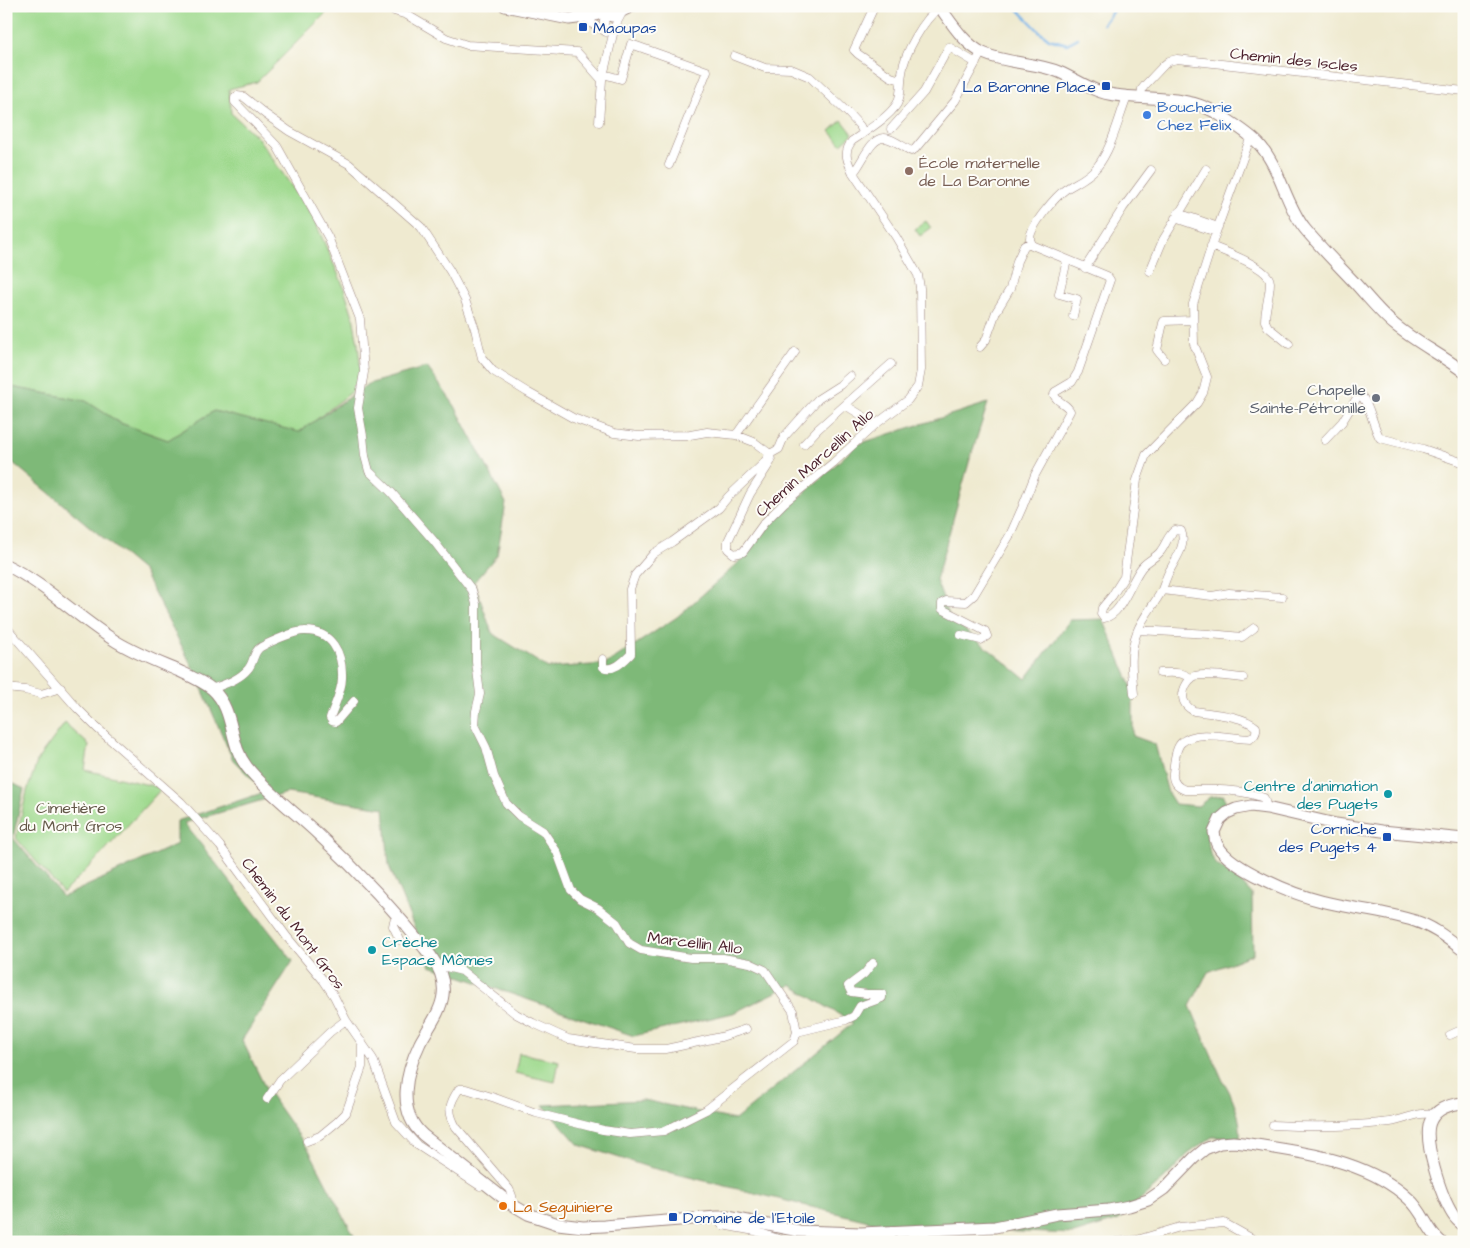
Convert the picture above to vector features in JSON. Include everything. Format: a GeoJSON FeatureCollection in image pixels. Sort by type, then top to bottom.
{"type":"FeatureCollection","features":[{"type":"Feature","properties":{"kind":"main road"},"geometry":{"type":"LineString","coordinates":[[505,6],[558,18],[604,22],[624,7]]}},
{"type":"Feature","properties":{"kind":"main road"},"geometry":{"type":"LineString","coordinates":[[940,6],[979,58],[1004,60],[1047,68],[1100,92],[1126,97],[1176,100],[1201,106],[1216,113],[1251,136],[1262,148],[1292,209],[1308,232],[1388,319],[1404,332],[1464,372]]}},
{"type":"Feature","properties":{"kind":"main road"},"geometry":{"type":"LineString","coordinates":[[6,565],[29,578],[117,642],[212,689],[226,708],[237,749],[246,766],[256,778],[343,858],[415,936],[438,965],[444,984],[438,1010],[414,1056],[406,1089],[407,1110],[410,1120],[418,1130],[493,1190],[528,1214],[558,1224],[583,1227],[717,1217],[787,1230],[819,1232],[888,1232],[995,1227],[1057,1214],[1109,1210],[1148,1200],[1164,1189],[1205,1149],[1220,1143],[1233,1142],[1320,1156],[1342,1162],[1370,1174],[1390,1185],[1411,1201],[1421,1213],[1433,1234],[1441,1242]]}},
{"type":"Feature","properties":{"kind":"main road"},"geometry":{"type":"LineString","coordinates":[[1464,839],[1382,831],[1336,824],[1251,806],[1236,809],[1220,819],[1216,824],[1214,832],[1218,847],[1233,861],[1279,886],[1311,898],[1415,921],[1443,935],[1464,951]]}},
{"type":"Feature","properties":{"kind":"main road"},"geometry":{"type":"LineString","coordinates":[[1464,1103],[1450,1105],[1437,1112],[1430,1122],[1428,1130],[1428,1142],[1442,1192],[1454,1216],[1464,1226]]}},
{"type":"Feature","properties":{"kind":"street","name":"Chemin Marcellin Allo"},"geometry":{"type":"LineString","coordinates":[[770,454],[771,461],[750,494],[728,540],[728,549],[734,554],[742,552],[764,523],[784,503],[833,463],[876,424],[908,400],[918,386],[921,370],[920,288],[918,275],[854,173],[846,156],[852,141],[891,111],[898,102],[903,65],[922,26],[940,6]]}},
{"type":"Feature","properties":{"kind":"street"},"geometry":{"type":"LineString","coordinates":[[599,122],[603,77],[610,43],[604,22],[624,7]]}},
{"type":"Feature","properties":{"kind":"street"},"geometry":{"type":"LineString","coordinates":[[874,7],[854,50],[891,77],[901,80]]}},
{"type":"Feature","properties":{"kind":"street"},"geometry":{"type":"LineString","coordinates":[[394,11],[407,15],[446,38],[467,44],[578,52],[603,77],[621,79],[631,44],[707,71],[668,165]]}},
{"type":"Feature","properties":{"kind":"street"},"geometry":{"type":"LineString","coordinates":[[854,173],[875,141],[882,138],[890,139],[911,151],[915,149],[954,101],[979,58],[949,47],[924,92],[891,129]]}},
{"type":"Feature","properties":{"kind":"street"},"geometry":{"type":"LineString","coordinates":[[734,56],[765,68],[792,69],[810,77],[848,113],[863,132]]}},
{"type":"Feature","properties":{"kind":"street","name":"Chemin des Iscles"},"geometry":{"type":"LineString","coordinates":[[1141,98],[1142,89],[1146,84],[1164,65],[1177,59],[1464,91]]}},
{"type":"Feature","properties":{"kind":"street","name":"Marcellin Allo"},"geometry":{"type":"LineString","coordinates":[[736,435],[708,432],[690,436],[640,436],[614,433],[573,418],[492,371],[482,358],[465,300],[450,270],[421,227],[349,164],[289,131],[244,97],[237,96],[235,98],[235,102],[277,146],[328,236],[360,319],[364,372],[358,408],[364,456],[369,472],[391,492],[433,540],[472,590],[476,604],[476,662],[480,694],[475,725],[486,747],[494,776],[506,803],[519,816],[543,831],[557,852],[572,890],[580,899],[598,908],[618,923],[628,943],[641,950],[691,958],[723,958],[750,963],[765,970],[793,1011],[797,1032]]}},
{"type":"Feature","properties":{"kind":"street"},"geometry":{"type":"LineString","coordinates":[[961,635],[981,640],[987,636],[985,630],[942,609],[942,603],[966,602],[974,595],[1010,535],[1035,475],[1070,411],[1068,406],[1056,400],[1054,395],[1055,392],[1072,382],[1078,372],[1110,280],[1107,276],[1032,245],[1030,239],[1032,232],[1052,202],[1065,190],[1084,180],[1097,167],[1106,151],[1126,97]]}},
{"type":"Feature","properties":{"kind":"street"},"geometry":{"type":"LineString","coordinates":[[1134,694],[1131,658],[1133,645],[1138,630],[1162,590],[1181,549],[1184,537],[1181,531],[1175,530],[1170,534],[1160,553],[1142,567],[1119,608],[1110,617],[1104,618],[1100,614],[1102,608],[1124,577],[1138,480],[1146,455],[1197,403],[1204,393],[1207,377],[1194,344],[1192,304],[1251,136]]}},
{"type":"Feature","properties":{"kind":"street"},"geometry":{"type":"LineString","coordinates":[[1150,271],[1176,216],[1206,169]]}},
{"type":"Feature","properties":{"kind":"street"},"geometry":{"type":"LineString","coordinates":[[1085,268],[1123,208],[1151,170]]}},
{"type":"Feature","properties":{"kind":"street"},"geometry":{"type":"LineString","coordinates":[[1176,216],[1217,230]]}},
{"type":"Feature","properties":{"kind":"street"},"geometry":{"type":"LineString","coordinates":[[980,348],[986,340],[996,312],[1010,289],[1017,261],[1024,246],[1031,242]]}},
{"type":"Feature","properties":{"kind":"street"},"geometry":{"type":"LineString","coordinates":[[1211,246],[1266,273],[1270,281],[1264,321],[1268,327],[1289,344]]}},
{"type":"Feature","properties":{"kind":"street"},"geometry":{"type":"LineString","coordinates":[[1067,260],[1059,294],[1077,300],[1073,316]]}},
{"type":"Feature","properties":{"kind":"street"},"geometry":{"type":"LineString","coordinates":[[1164,359],[1157,350],[1162,323],[1164,321],[1193,320]]}},
{"type":"Feature","properties":{"kind":"street"},"geometry":{"type":"LineString","coordinates":[[770,454],[754,442],[736,435],[795,352]]}},
{"type":"Feature","properties":{"kind":"street"},"geometry":{"type":"LineString","coordinates":[[804,444],[818,429],[891,364]]}},
{"type":"Feature","properties":{"kind":"street"},"geometry":{"type":"LineString","coordinates":[[602,660],[603,667],[608,669],[614,668],[630,654],[632,645],[630,589],[635,575],[654,554],[720,508],[728,497],[763,464],[770,454],[779,449],[784,437],[818,399],[850,376]]}},
{"type":"Feature","properties":{"kind":"street"},"geometry":{"type":"LineString","coordinates":[[1325,440],[1342,422],[1360,395],[1366,399],[1369,412],[1380,438],[1423,449],[1464,463]]}},
{"type":"Feature","properties":{"kind":"street"},"geometry":{"type":"LineString","coordinates":[[845,405],[876,424]]}},
{"type":"Feature","properties":{"kind":"street"},"geometry":{"type":"LineString","coordinates":[[1162,590],[1212,596],[1229,592],[1282,596]]}},
{"type":"Feature","properties":{"kind":"street","name":"Chemin du Mont Gros"},"geometry":{"type":"LineString","coordinates":[[6,627],[78,709],[181,802],[220,846],[287,937],[324,981],[334,996],[346,1020],[373,1059],[396,1122],[417,1145],[486,1190],[493,1190]]}},
{"type":"Feature","properties":{"kind":"street"},"geometry":{"type":"LineString","coordinates":[[1138,630],[1242,637],[1254,628]]}},
{"type":"Feature","properties":{"kind":"street"},"geometry":{"type":"LineString","coordinates":[[212,689],[240,677],[250,668],[259,648],[304,631],[320,633],[333,642],[339,655],[342,679],[330,718],[332,721],[336,722],[354,701]]}},
{"type":"Feature","properties":{"kind":"street"},"geometry":{"type":"LineString","coordinates":[[1160,673],[1184,674],[1192,679]]}},
{"type":"Feature","properties":{"kind":"street"},"geometry":{"type":"LineString","coordinates":[[1244,678],[1198,676],[1186,685],[1183,699],[1188,708],[1194,711],[1244,720],[1252,723],[1256,727],[1257,732],[1250,739],[1213,734],[1192,738],[1183,742],[1178,749],[1173,774],[1174,781],[1176,785],[1185,790],[1228,790],[1248,793],[1264,798],[1267,808]]}},
{"type":"Feature","properties":{"kind":"street"},"geometry":{"type":"LineString","coordinates":[[6,688],[41,694],[61,688]]}},
{"type":"Feature","properties":{"kind":"street"},"geometry":{"type":"LineString","coordinates":[[398,918],[394,921],[393,926],[400,940]]}},
{"type":"Feature","properties":{"kind":"street"},"geometry":{"type":"LineString","coordinates":[[511,1204],[513,1201],[509,1190],[456,1127],[451,1117],[451,1102],[459,1089],[466,1089],[495,1098],[536,1113],[603,1130],[630,1134],[664,1132],[706,1110],[794,1041],[797,1032],[846,1020],[854,1016],[860,1006],[882,998],[882,994],[851,992],[848,986],[864,974],[873,963]]}},
{"type":"Feature","properties":{"kind":"street"},"geometry":{"type":"LineString","coordinates":[[438,965],[462,971],[516,1014],[554,1034],[568,1039],[636,1049],[666,1049],[746,1029]]}},
{"type":"Feature","properties":{"kind":"street"},"geometry":{"type":"LineString","coordinates":[[267,1099],[280,1080],[330,1032],[346,1020]]}},
{"type":"Feature","properties":{"kind":"street"},"geometry":{"type":"LineString","coordinates":[[1450,1035],[1464,1031]]}},
{"type":"Feature","properties":{"kind":"street"},"geometry":{"type":"LineString","coordinates":[[307,1141],[320,1136],[346,1113],[362,1068],[362,1042]]}},
{"type":"Feature","properties":{"kind":"street"},"geometry":{"type":"LineString","coordinates":[[1273,1125],[1335,1126],[1374,1124],[1392,1122],[1426,1112],[1437,1112]]}},
{"type":"Feature","properties":{"kind":"street"},"geometry":{"type":"LineString","coordinates":[[717,1217],[722,1225],[755,1231],[787,1242]]}},
{"type":"Feature","properties":{"kind":"street"},"geometry":{"type":"LineString","coordinates":[[1116,1242],[1137,1240],[1180,1227],[1224,1223],[1258,1242]]}},
{"type":"Feature","properties":{"kind":"green space"},"geometry":{"type":"Polygon","coordinates":[[[6,6],[333,6],[257,82],[229,89],[231,113],[258,138],[313,217],[343,285],[353,316],[362,384],[299,433],[214,411],[168,440],[120,423],[86,401],[6,386],[6,6]]]}},
{"type":"Feature","properties":{"kind":"green space"},"geometry":{"type":"Polygon","coordinates":[[[842,120],[853,134],[841,144],[830,131],[842,120]]]}},
{"type":"Feature","properties":{"kind":"green space"},"geometry":{"type":"Polygon","coordinates":[[[926,221],[931,228],[920,236],[915,229],[926,221]]]}},
{"type":"Feature","properties":{"kind":"green space"},"geometry":{"type":"Polygon","coordinates":[[[427,367],[455,406],[506,503],[497,555],[474,582],[492,633],[548,668],[606,664],[677,617],[736,565],[773,522],[858,444],[988,403],[936,580],[950,618],[1026,679],[1070,620],[1103,619],[1133,690],[1133,736],[1155,744],[1168,793],[1175,804],[1198,806],[1210,797],[1224,795],[1226,806],[1215,816],[1207,835],[1210,854],[1217,865],[1239,880],[1252,894],[1253,954],[1208,972],[1190,1006],[1233,1101],[1240,1124],[1240,1138],[1212,1137],[1188,1154],[1119,1220],[1074,1234],[893,1227],[648,1167],[579,1145],[543,1105],[644,1100],[735,1120],[853,1023],[791,985],[733,1013],[634,1036],[430,966],[389,866],[384,808],[287,793],[184,823],[293,961],[242,1040],[266,1089],[309,1150],[357,1242],[6,1242],[6,780],[24,789],[13,838],[63,897],[177,844],[177,821],[265,792],[233,760],[193,668],[143,571],[6,457],[6,386],[86,401],[120,423],[168,440],[214,411],[299,432],[368,384],[427,367]]]}},
{"type":"Feature","properties":{"kind":"green space","name":"Cimetière du Mont Gros"},"geometry":{"type":"Polygon","coordinates":[[[65,723],[89,745],[85,770],[162,788],[63,893],[16,838],[27,791],[38,759],[65,723]]]}},
{"type":"Feature","properties":{"kind":"green space"},"geometry":{"type":"Polygon","coordinates":[[[519,1053],[559,1061],[555,1082],[515,1073],[519,1053]]]}},
{"type":"Feature","properties":{"kind":"waterway"},"geometry":{"type":"LineString","coordinates":[[561,6],[584,9],[595,6]]}},
{"type":"Feature","properties":{"kind":"waterway"},"geometry":{"type":"LineString","coordinates":[[1015,6],[1049,39],[1067,44],[1078,38]]}},
{"type":"Feature","properties":{"kind":"waterway"},"geometry":{"type":"LineString","coordinates":[[1103,24],[1114,6]]}},
{"type":"Feature","properties":{"kind":"place","name":"Maoupas"},"geometry":{"type":"Point","coordinates":[583,27]}},
{"type":"Feature","properties":{"kind":"place","name":"La Baronne Place"},"geometry":{"type":"Point","coordinates":[1106,86]}},
{"type":"Feature","properties":{"kind":"place","name":"Boucherie Chez Felix"},"geometry":{"type":"Point","coordinates":[1147,115]}},
{"type":"Feature","properties":{"kind":"place","name":"École maternelle de La Baronne"},"geometry":{"type":"Point","coordinates":[909,171]}},
{"type":"Feature","properties":{"kind":"place","name":"Chapelle Sainte-Pétronille"},"geometry":{"type":"Point","coordinates":[1376,398]}},
{"type":"Feature","properties":{"kind":"place","name":"Centre d'animation des Pugets"},"geometry":{"type":"Point","coordinates":[1388,794]}},
{"type":"Feature","properties":{"kind":"place","name":"Corniche des Pugets 4"},"geometry":{"type":"Point","coordinates":[1387,837]}},
{"type":"Feature","properties":{"kind":"place","name":"Crèche Espace Mômes"},"geometry":{"type":"Point","coordinates":[372,950]}},
{"type":"Feature","properties":{"kind":"place","name":"La Seguiniere"},"geometry":{"type":"Point","coordinates":[503,1206]}},
{"type":"Feature","properties":{"kind":"place","name":"Domaine de l'Etoile"},"geometry":{"type":"Point","coordinates":[673,1217]}}]}
